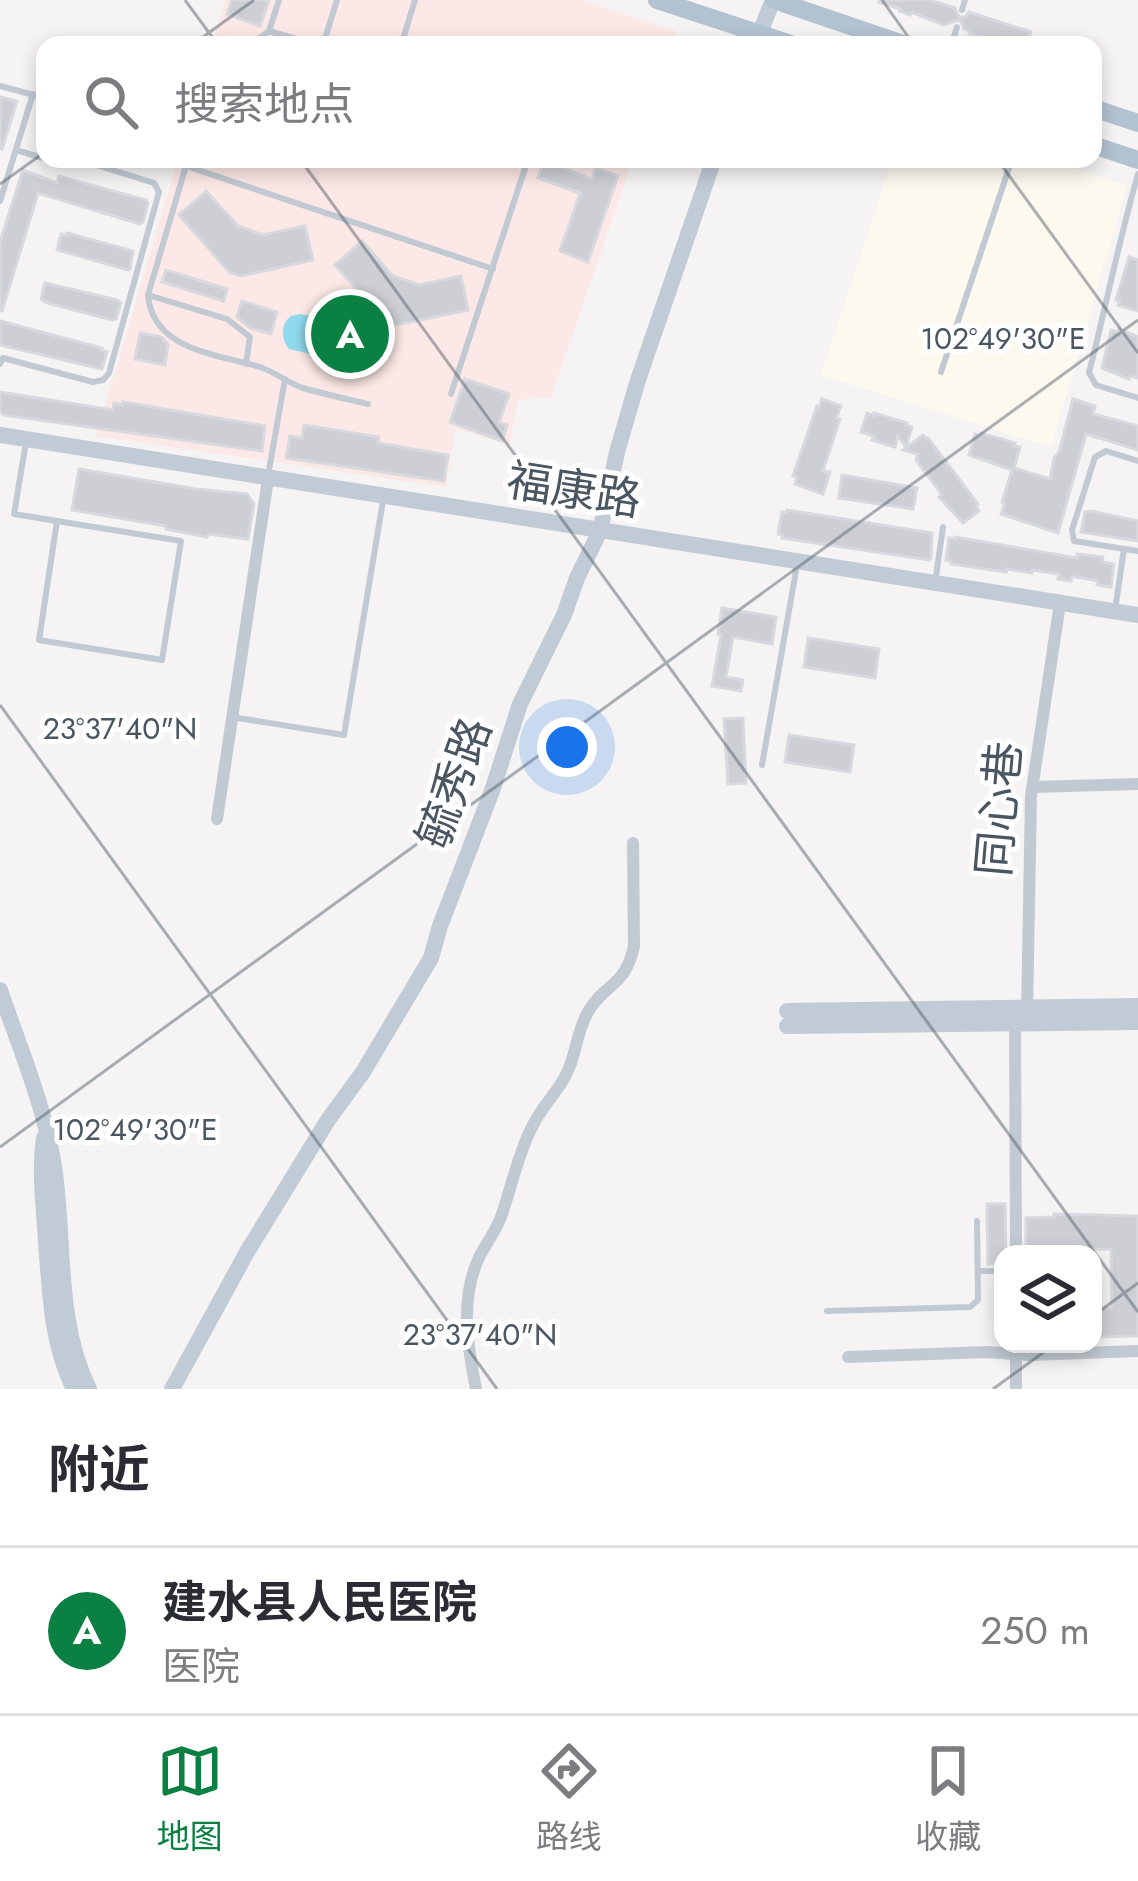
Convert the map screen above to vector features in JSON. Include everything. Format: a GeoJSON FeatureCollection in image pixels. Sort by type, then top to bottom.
{"type":"FeatureCollection","features":[{"type":"Feature","properties":{"kind":"main road"},"geometry":{"type":"LineString","coordinates":[[657,0],[750,36]]}},
{"type":"Feature","properties":{"kind":"main road"},"geometry":{"type":"LineString","coordinates":[[773,0],[879,36]]}},
{"type":"Feature","properties":{"kind":"main road"},"geometry":{"type":"LineString","coordinates":[[1102,111],[1138,123]]}},
{"type":"Feature","properties":{"kind":"main road"},"geometry":{"type":"LineString","coordinates":[[1102,148],[1138,160]]}},
{"type":"Feature","properties":{"kind":"street"},"geometry":{"type":"LineString","coordinates":[[759,36],[773,0]]}},
{"type":"Feature","properties":{"kind":"street","name":"毓秀路"},"geometry":{"type":"LineString","coordinates":[[172,1389],[259,1233],[431,958],[520,704],[600,531],[638,380],[711,168]]}},
{"type":"Feature","properties":{"kind":"street","name":"福康路"},"geometry":{"type":"LineString","coordinates":[[0,435],[1138,615]]}},
{"type":"Feature","properties":{"kind":"street"},"geometry":{"type":"LineString","coordinates":[[217,819],[268,479]]}},
{"type":"Feature","properties":{"kind":"street","name":"同心巷"},"geometry":{"type":"LineString","coordinates":[[1016,1245],[1028,834],[1060,603]]}},
{"type":"Feature","properties":{"kind":"street"},"geometry":{"type":"LineString","coordinates":[[1033,787],[1138,784]]}},
{"type":"Feature","properties":{"kind":"street"},"geometry":{"type":"LineString","coordinates":[[476,1389],[466,1311],[471,1280],[501,1218],[531,1128],[567,1072],[586,1014],[620,980],[631,961],[634,843]]}},
{"type":"Feature","properties":{"kind":"street"},"geometry":{"type":"LineString","coordinates":[[0,990],[7,1024],[46,1125],[68,1325],[89,1389]]}},
{"type":"Feature","properties":{"kind":"street"},"geometry":{"type":"LineString","coordinates":[[1023,1018],[1138,1006]]}},
{"type":"Feature","properties":{"kind":"street"},"geometry":{"type":"LineString","coordinates":[[787,1019],[1138,1022]]}},
{"type":"Feature","properties":{"kind":"street"},"geometry":{"type":"LineString","coordinates":[[46,1125],[40,1166],[54,1328],[74,1389]]}},
{"type":"Feature","properties":{"kind":"street"},"geometry":{"type":"LineString","coordinates":[[1102,1350],[1138,1351]]}},
{"type":"Feature","properties":{"kind":"street"},"geometry":{"type":"LineString","coordinates":[[848,1358],[994,1351]]}},
{"type":"Feature","properties":{"kind":"street"},"geometry":{"type":"LineString","coordinates":[[1016,1353],[1016,1389]]}},
{"type":"Feature","properties":{"kind":"lane"},"geometry":{"type":"LineString","coordinates":[[263,36],[269,31],[279,0]]}},
{"type":"Feature","properties":{"kind":"lane"},"geometry":{"type":"LineString","coordinates":[[323,36],[337,0]]}},
{"type":"Feature","properties":{"kind":"lane"},"geometry":{"type":"LineString","coordinates":[[404,36],[415,0]]}},
{"type":"Feature","properties":{"kind":"lane"},"geometry":{"type":"LineString","coordinates":[[962,10],[965,0]]}},
{"type":"Feature","properties":{"kind":"lane"},"geometry":{"type":"LineString","coordinates":[[954,36],[957,27]]}},
{"type":"Feature","properties":{"kind":"lane"},"geometry":{"type":"LineString","coordinates":[[269,31],[287,36]]}},
{"type":"Feature","properties":{"kind":"lane"},"geometry":{"type":"LineString","coordinates":[[0,86],[36,95]]}},
{"type":"Feature","properties":{"kind":"lane"},"geometry":{"type":"LineString","coordinates":[[0,201],[33,94]]}},
{"type":"Feature","properties":{"kind":"lane"},"geometry":{"type":"LineString","coordinates":[[16,150],[36,156]]}},
{"type":"Feature","properties":{"kind":"lane"},"geometry":{"type":"LineString","coordinates":[[0,364],[2,358],[93,382],[109,374],[159,192],[154,183],[106,168]]}},
{"type":"Feature","properties":{"kind":"lane"},"geometry":{"type":"LineString","coordinates":[[186,168],[148,295],[152,314],[178,342],[194,350],[368,404]]}},
{"type":"Feature","properties":{"kind":"lane"},"geometry":{"type":"LineString","coordinates":[[202,168],[493,268]]}},
{"type":"Feature","properties":{"kind":"lane"},"geometry":{"type":"LineString","coordinates":[[451,394],[524,168]]}},
{"type":"Feature","properties":{"kind":"lane"},"geometry":{"type":"LineString","coordinates":[[941,372],[1009,168]]}},
{"type":"Feature","properties":{"kind":"lane"},"geometry":{"type":"LineString","coordinates":[[1138,174],[1114,256],[1113,278],[1089,373],[1096,386],[1138,398]]}},
{"type":"Feature","properties":{"kind":"lane"},"geometry":{"type":"LineString","coordinates":[[148,295],[227,319],[250,337],[246,364]]}},
{"type":"Feature","properties":{"kind":"lane"},"geometry":{"type":"LineString","coordinates":[[268,479],[285,380]]}},
{"type":"Feature","properties":{"kind":"lane"},"geometry":{"type":"LineString","coordinates":[[26,439],[14,514],[58,521],[181,541],[162,660],[38,640],[58,521]]}},
{"type":"Feature","properties":{"kind":"lane"},"geometry":{"type":"LineString","coordinates":[[1138,461],[1106,451],[1096,457],[1072,530],[1074,541],[1138,551]]}},
{"type":"Feature","properties":{"kind":"lane"},"geometry":{"type":"LineString","coordinates":[[232,717],[344,735],[384,497]]}},
{"type":"Feature","properties":{"kind":"lane"},"geometry":{"type":"LineString","coordinates":[[935,583],[943,527]]}},
{"type":"Feature","properties":{"kind":"lane"},"geometry":{"type":"LineString","coordinates":[[1115,611],[1124,549]]}},
{"type":"Feature","properties":{"kind":"lane"},"geometry":{"type":"LineString","coordinates":[[762,765],[797,562]]}},
{"type":"Feature","properties":{"kind":"lane"},"geometry":{"type":"LineString","coordinates":[[827,1311],[970,1307],[978,1300],[977,1221]]}},
{"type":"Feature","properties":{"kind":"lane"},"geometry":{"type":"LineString","coordinates":[[977,1271],[994,1271]]}},
{"type":"Feature","properties":{"kind":"shaded area"},"geometry":{"type":"Polygon","coordinates":[[[225,0],[580,0],[676,31],[675,36],[215,36],[225,0]]]}},
{"type":"Feature","properties":{"kind":"shaded area"},"geometry":{"type":"Polygon","coordinates":[[[175,168],[630,168],[551,397],[518,400],[509,445],[455,428],[446,487],[96,436],[175,168]]]}},
{"type":"Feature","properties":{"kind":"shaded area"},"geometry":{"type":"Polygon","coordinates":[[[889,168],[1074,168],[1127,186],[1051,447],[820,375],[889,168]]]}},
{"type":"Feature","properties":{"kind":"water"},"geometry":{"type":"Polygon","coordinates":[[[300,314],[331,326],[339,339],[339,357],[289,349],[283,328],[291,316],[300,314]]]}},
{"type":"Feature","properties":{"kind":"building"},"geometry":{"type":"Polygon","coordinates":[[[232,0],[269,0],[260,26],[227,14],[232,0]]]}},
{"type":"Feature","properties":{"kind":"building"},"geometry":{"type":"Polygon","coordinates":[[[930,0],[955,8],[959,17],[969,12],[1031,32],[1030,36],[978,36],[969,34],[960,20],[943,25],[879,2],[930,0]]]}},
{"type":"Feature","properties":{"kind":"building"},"geometry":{"type":"Polygon","coordinates":[[[0,97],[17,101],[2,149],[0,148],[0,97]]]}},
{"type":"Feature","properties":{"kind":"building"},"geometry":{"type":"Polygon","coordinates":[[[542,168],[563,168],[592,179],[596,168],[618,176],[588,262],[560,251],[580,193],[538,178],[542,168]]]}},
{"type":"Feature","properties":{"kind":"building"},"geometry":{"type":"Polygon","coordinates":[[[23,170],[57,183],[59,176],[148,203],[140,224],[38,193],[0,311],[0,242],[23,170]]]}},
{"type":"Feature","properties":{"kind":"building"},"geometry":{"type":"Polygon","coordinates":[[[206,191],[238,226],[263,235],[305,226],[313,260],[241,276],[230,273],[179,215],[206,191]]]}},
{"type":"Feature","properties":{"kind":"building"},"geometry":{"type":"Polygon","coordinates":[[[61,234],[133,251],[130,269],[57,250],[61,234]]]}},
{"type":"Feature","properties":{"kind":"building"},"geometry":{"type":"Polygon","coordinates":[[[362,241],[393,276],[419,285],[461,276],[468,310],[396,325],[386,322],[335,265],[362,241]]]}},
{"type":"Feature","properties":{"kind":"building"},"geometry":{"type":"Polygon","coordinates":[[[1129,257],[1138,260],[1138,311],[1116,300],[1129,257]]]}},
{"type":"Feature","properties":{"kind":"building"},"geometry":{"type":"Polygon","coordinates":[[[166,270],[227,289],[224,301],[162,282],[166,270]]]}},
{"type":"Feature","properties":{"kind":"building"},"geometry":{"type":"Polygon","coordinates":[[[45,283],[117,300],[121,303],[116,319],[48,303],[41,299],[45,283]]]}},
{"type":"Feature","properties":{"kind":"building"},"geometry":{"type":"Polygon","coordinates":[[[242,301],[277,312],[271,334],[250,328],[237,317],[242,301]]]}},
{"type":"Feature","properties":{"kind":"building"},"geometry":{"type":"Polygon","coordinates":[[[0,321],[102,348],[107,352],[102,369],[0,345],[0,321]]]}},
{"type":"Feature","properties":{"kind":"building"},"geometry":{"type":"Polygon","coordinates":[[[1111,330],[1138,337],[1138,378],[1102,368],[1111,330]]]}},
{"type":"Feature","properties":{"kind":"building"},"geometry":{"type":"Polygon","coordinates":[[[140,333],[161,337],[168,344],[165,365],[135,359],[140,333]]]}},
{"type":"Feature","properties":{"kind":"building"},"geometry":{"type":"Polygon","coordinates":[[[465,379],[509,394],[499,422],[507,425],[502,441],[450,422],[465,379]]]}},
{"type":"Feature","properties":{"kind":"building"},"geometry":{"type":"Polygon","coordinates":[[[0,392],[113,410],[114,403],[123,402],[265,426],[262,451],[4,415],[0,392]]]}},
{"type":"Feature","properties":{"kind":"building"},"geometry":{"type":"Polygon","coordinates":[[[822,399],[841,406],[823,471],[830,472],[823,494],[795,484],[797,477],[793,476],[822,399]]]}},
{"type":"Feature","properties":{"kind":"building"},"geometry":{"type":"Polygon","coordinates":[[[1073,399],[1095,406],[1093,414],[1138,426],[1138,450],[1086,434],[1058,533],[1001,514],[1012,470],[969,455],[975,434],[1015,443],[1020,447],[1014,468],[1050,479],[1073,399]]]}},
{"type":"Feature","properties":{"kind":"building"},"geometry":{"type":"Polygon","coordinates":[[[867,413],[912,427],[906,447],[898,436],[895,447],[861,432],[867,413]]]}},
{"type":"Feature","properties":{"kind":"building"},"geometry":{"type":"Polygon","coordinates":[[[304,425],[448,455],[444,481],[286,458],[290,436],[302,438],[304,425]]]}},
{"type":"Feature","properties":{"kind":"building"},"geometry":{"type":"Polygon","coordinates":[[[923,435],[978,504],[979,511],[963,523],[939,497],[942,495],[916,460],[918,454],[903,450],[923,435]]]}},
{"type":"Feature","properties":{"kind":"building"},"geometry":{"type":"Polygon","coordinates":[[[79,469],[247,494],[254,504],[248,539],[207,537],[72,510],[79,469]]]}},
{"type":"Feature","properties":{"kind":"building"},"geometry":{"type":"Polygon","coordinates":[[[842,475],[917,488],[913,509],[839,498],[842,475]]]}},
{"type":"Feature","properties":{"kind":"building"},"geometry":{"type":"Polygon","coordinates":[[[782,512],[932,533],[931,558],[782,538],[778,534],[782,512]]]}},
{"type":"Feature","properties":{"kind":"building"},"geometry":{"type":"Polygon","coordinates":[[[1085,512],[1138,521],[1138,541],[1081,532],[1085,512]]]}},
{"type":"Feature","properties":{"kind":"building"},"geometry":{"type":"Polygon","coordinates":[[[949,538],[1077,558],[1077,554],[1103,557],[1102,562],[1114,564],[1111,587],[1032,570],[1006,572],[951,564],[946,560],[949,538]]]}},
{"type":"Feature","properties":{"kind":"building"},"geometry":{"type":"Polygon","coordinates":[[[722,608],[776,617],[772,644],[733,637],[726,677],[743,680],[741,691],[712,686],[722,608]]]}},
{"type":"Feature","properties":{"kind":"building"},"geometry":{"type":"Polygon","coordinates":[[[808,638],[879,649],[875,678],[804,667],[808,638]]]}},
{"type":"Feature","properties":{"kind":"building"},"geometry":{"type":"Polygon","coordinates":[[[743,718],[746,783],[728,784],[724,719],[743,718]]]}},
{"type":"Feature","properties":{"kind":"building"},"geometry":{"type":"Polygon","coordinates":[[[789,735],[854,745],[850,772],[785,762],[789,735]]]}},
{"type":"Feature","properties":{"kind":"building"},"geometry":{"type":"Polygon","coordinates":[[[987,1204],[1005,1204],[1006,1245],[994,1245],[994,1264],[988,1264],[987,1204]]]}},
{"type":"Feature","properties":{"kind":"building"},"geometry":{"type":"Polygon","coordinates":[[[1138,1216],[1138,1336],[1102,1337],[1102,1309],[1112,1308],[1111,1249],[1026,1245],[1026,1218],[1138,1216]]]}},
{"type":"Feature","properties":{"kind":"place","name":"建水县人民医院"},"geometry":{"type":"Point","coordinates":[350,334]}}]}
